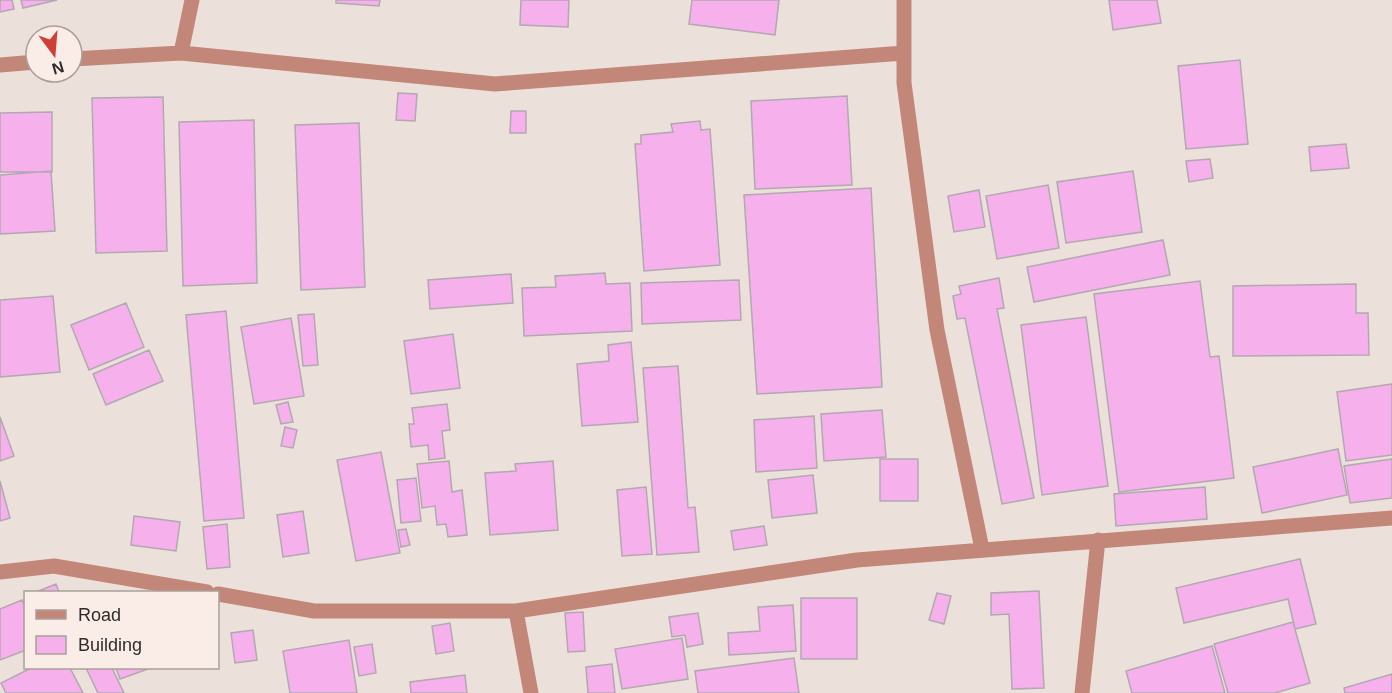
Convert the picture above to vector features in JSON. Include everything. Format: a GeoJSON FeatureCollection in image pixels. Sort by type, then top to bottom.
{"type":"FeatureCollection","features":[{"type":"Feature","properties":{"kind":"street"},"geometry":{"type":"LineString","coordinates":[[181,53],[192,0]]}},
{"type":"Feature","properties":{"kind":"street"},"geometry":{"type":"LineString","coordinates":[[904,0],[904,83],[937,330],[982,549]]}},
{"type":"Feature","properties":{"kind":"street"},"geometry":{"type":"LineString","coordinates":[[84,59],[181,53],[495,84],[904,53]]}},
{"type":"Feature","properties":{"kind":"street"},"geometry":{"type":"LineString","coordinates":[[0,65],[24,63]]}},
{"type":"Feature","properties":{"kind":"street"},"geometry":{"type":"LineString","coordinates":[[219,594],[314,611],[516,611],[857,560],[1392,518]]}},
{"type":"Feature","properties":{"kind":"street"},"geometry":{"type":"LineString","coordinates":[[1082,693],[1098,540]]}},
{"type":"Feature","properties":{"kind":"street"},"geometry":{"type":"LineString","coordinates":[[0,572],[54,567],[201,591]]}},
{"type":"Feature","properties":{"kind":"street"},"geometry":{"type":"LineString","coordinates":[[516,611],[531,693]]}},
{"type":"Feature","properties":{"kind":"building"},"geometry":{"type":"Polygon","coordinates":[[[0,0],[12,0],[14,9],[0,12],[0,0]]]}},
{"type":"Feature","properties":{"kind":"building"},"geometry":{"type":"Polygon","coordinates":[[[21,0],[57,0],[23,8],[21,0]]]}},
{"type":"Feature","properties":{"kind":"building"},"geometry":{"type":"Polygon","coordinates":[[[336,0],[380,0],[379,6],[336,3],[336,0]]]}},
{"type":"Feature","properties":{"kind":"building"},"geometry":{"type":"Polygon","coordinates":[[[521,0],[569,0],[568,27],[520,25],[521,0]]]}},
{"type":"Feature","properties":{"kind":"building"},"geometry":{"type":"Polygon","coordinates":[[[692,0],[779,0],[775,35],[689,24],[692,0]]]}},
{"type":"Feature","properties":{"kind":"building"},"geometry":{"type":"Polygon","coordinates":[[[1109,0],[1157,0],[1161,23],[1113,30],[1109,0]]]}},
{"type":"Feature","properties":{"kind":"building"},"geometry":{"type":"Polygon","coordinates":[[[1240,60],[1248,144],[1186,149],[1178,66],[1240,60]]]}},
{"type":"Feature","properties":{"kind":"building"},"geometry":{"type":"Polygon","coordinates":[[[398,93],[417,94],[415,121],[396,120],[398,93]]]}},
{"type":"Feature","properties":{"kind":"building"},"geometry":{"type":"Polygon","coordinates":[[[847,96],[852,185],[755,189],[751,101],[847,96]]]}},
{"type":"Feature","properties":{"kind":"building"},"geometry":{"type":"Polygon","coordinates":[[[163,97],[167,251],[96,253],[92,98],[163,97]]]}},
{"type":"Feature","properties":{"kind":"building"},"geometry":{"type":"Polygon","coordinates":[[[511,111],[526,111],[526,133],[510,133],[511,111]]]}},
{"type":"Feature","properties":{"kind":"building"},"geometry":{"type":"Polygon","coordinates":[[[52,112],[52,172],[0,172],[0,113],[52,112]]]}},
{"type":"Feature","properties":{"kind":"building"},"geometry":{"type":"Polygon","coordinates":[[[254,120],[257,283],[183,286],[179,122],[254,120]]]}},
{"type":"Feature","properties":{"kind":"building"},"geometry":{"type":"Polygon","coordinates":[[[700,121],[701,130],[710,129],[720,265],[644,271],[635,144],[641,144],[641,135],[673,132],[671,124],[700,121]]]}},
{"type":"Feature","properties":{"kind":"building"},"geometry":{"type":"Polygon","coordinates":[[[359,123],[365,287],[301,290],[295,125],[359,123]]]}},
{"type":"Feature","properties":{"kind":"building"},"geometry":{"type":"Polygon","coordinates":[[[1346,144],[1349,168],[1311,171],[1309,147],[1346,144]]]}},
{"type":"Feature","properties":{"kind":"building"},"geometry":{"type":"Polygon","coordinates":[[[1210,159],[1213,178],[1189,182],[1186,161],[1210,159]]]}},
{"type":"Feature","properties":{"kind":"building"},"geometry":{"type":"Polygon","coordinates":[[[51,171],[55,231],[0,234],[0,175],[51,171]]]}},
{"type":"Feature","properties":{"kind":"building"},"geometry":{"type":"Polygon","coordinates":[[[1133,171],[1142,232],[1066,243],[1057,182],[1133,171]]]}},
{"type":"Feature","properties":{"kind":"building"},"geometry":{"type":"Polygon","coordinates":[[[1048,185],[1059,248],[997,259],[986,196],[1048,185]]]}},
{"type":"Feature","properties":{"kind":"building"},"geometry":{"type":"Polygon","coordinates":[[[871,188],[882,387],[757,394],[744,195],[871,188]]]}},
{"type":"Feature","properties":{"kind":"building"},"geometry":{"type":"Polygon","coordinates":[[[979,190],[985,227],[954,232],[948,196],[979,190]]]}},
{"type":"Feature","properties":{"kind":"building"},"geometry":{"type":"Polygon","coordinates":[[[1163,240],[1170,275],[1034,302],[1027,267],[1163,240]]]}},
{"type":"Feature","properties":{"kind":"building"},"geometry":{"type":"Polygon","coordinates":[[[605,273],[606,284],[630,283],[632,331],[524,336],[522,288],[556,287],[555,276],[605,273]]]}},
{"type":"Feature","properties":{"kind":"building"},"geometry":{"type":"Polygon","coordinates":[[[511,274],[513,303],[430,309],[428,280],[511,274]]]}},
{"type":"Feature","properties":{"kind":"building"},"geometry":{"type":"Polygon","coordinates":[[[999,278],[1004,308],[997,309],[1034,498],[1002,504],[965,318],[957,319],[953,296],[961,294],[959,286],[999,278]]]}},
{"type":"Feature","properties":{"kind":"building"},"geometry":{"type":"Polygon","coordinates":[[[739,280],[741,320],[642,324],[641,283],[739,280]]]}},
{"type":"Feature","properties":{"kind":"building"},"geometry":{"type":"Polygon","coordinates":[[[1200,281],[1210,357],[1219,356],[1234,478],[1119,492],[1094,294],[1200,281]]]}},
{"type":"Feature","properties":{"kind":"building"},"geometry":{"type":"Polygon","coordinates":[[[1356,284],[1356,313],[1368,313],[1369,355],[1233,356],[1233,286],[1356,284]]]}},
{"type":"Feature","properties":{"kind":"building"},"geometry":{"type":"Polygon","coordinates":[[[53,296],[60,372],[0,377],[0,300],[53,296]]]}},
{"type":"Feature","properties":{"kind":"building"},"geometry":{"type":"Polygon","coordinates":[[[126,303],[144,347],[89,370],[71,325],[126,303]]]}},
{"type":"Feature","properties":{"kind":"building"},"geometry":{"type":"Polygon","coordinates":[[[226,311],[244,518],[204,521],[186,315],[226,311]]]}},
{"type":"Feature","properties":{"kind":"building"},"geometry":{"type":"Polygon","coordinates":[[[314,314],[318,365],[303,366],[298,315],[314,314]]]}},
{"type":"Feature","properties":{"kind":"building"},"geometry":{"type":"Polygon","coordinates":[[[1086,317],[1108,486],[1042,495],[1021,325],[1086,317]]]}},
{"type":"Feature","properties":{"kind":"building"},"geometry":{"type":"Polygon","coordinates":[[[291,318],[304,396],[254,404],[241,327],[291,318]]]}},
{"type":"Feature","properties":{"kind":"building"},"geometry":{"type":"Polygon","coordinates":[[[453,334],[460,388],[411,394],[404,341],[453,334]]]}},
{"type":"Feature","properties":{"kind":"building"},"geometry":{"type":"Polygon","coordinates":[[[631,342],[638,422],[582,426],[577,364],[609,361],[608,345],[631,342]]]}},
{"type":"Feature","properties":{"kind":"building"},"geometry":{"type":"Polygon","coordinates":[[[149,350],[163,381],[106,405],[93,374],[149,350]]]}},
{"type":"Feature","properties":{"kind":"building"},"geometry":{"type":"Polygon","coordinates":[[[678,366],[688,508],[695,507],[699,552],[657,555],[643,368],[678,366]]]}},
{"type":"Feature","properties":{"kind":"building"},"geometry":{"type":"Polygon","coordinates":[[[1392,384],[1392,455],[1346,461],[1337,392],[1392,384]]]}},
{"type":"Feature","properties":{"kind":"building"},"geometry":{"type":"Polygon","coordinates":[[[288,402],[293,422],[281,424],[276,405],[288,402]]]}},
{"type":"Feature","properties":{"kind":"building"},"geometry":{"type":"Polygon","coordinates":[[[447,404],[450,430],[442,431],[445,458],[429,460],[428,445],[411,447],[409,424],[414,424],[412,408],[447,404]]]}},
{"type":"Feature","properties":{"kind":"building"},"geometry":{"type":"Polygon","coordinates":[[[882,410],[886,457],[824,461],[821,414],[882,410]]]}},
{"type":"Feature","properties":{"kind":"building"},"geometry":{"type":"Polygon","coordinates":[[[814,416],[817,468],[756,472],[754,420],[814,416]]]}},
{"type":"Feature","properties":{"kind":"building"},"geometry":{"type":"Polygon","coordinates":[[[0,417],[14,456],[0,461],[0,417]]]}},
{"type":"Feature","properties":{"kind":"building"},"geometry":{"type":"Polygon","coordinates":[[[285,427],[297,430],[293,448],[281,446],[285,427]]]}},
{"type":"Feature","properties":{"kind":"building"},"geometry":{"type":"Polygon","coordinates":[[[1338,449],[1347,495],[1262,513],[1253,467],[1338,449]]]}},
{"type":"Feature","properties":{"kind":"building"},"geometry":{"type":"Polygon","coordinates":[[[381,452],[400,553],[356,561],[337,460],[381,452]]]}},
{"type":"Feature","properties":{"kind":"building"},"geometry":{"type":"Polygon","coordinates":[[[880,459],[918,459],[918,501],[880,501],[880,459]]]}},
{"type":"Feature","properties":{"kind":"building"},"geometry":{"type":"Polygon","coordinates":[[[1392,459],[1392,498],[1350,503],[1344,466],[1392,459]]]}},
{"type":"Feature","properties":{"kind":"building"},"geometry":{"type":"Polygon","coordinates":[[[449,461],[452,492],[462,490],[467,535],[448,537],[446,524],[437,525],[435,506],[422,508],[417,464],[449,461]]]}},
{"type":"Feature","properties":{"kind":"building"},"geometry":{"type":"Polygon","coordinates":[[[553,461],[558,530],[490,535],[485,473],[516,471],[515,464],[553,461]]]}},
{"type":"Feature","properties":{"kind":"building"},"geometry":{"type":"Polygon","coordinates":[[[813,475],[817,513],[772,518],[768,480],[813,475]]]}},
{"type":"Feature","properties":{"kind":"building"},"geometry":{"type":"Polygon","coordinates":[[[416,478],[421,521],[401,523],[397,480],[416,478]]]}},
{"type":"Feature","properties":{"kind":"building"},"geometry":{"type":"Polygon","coordinates":[[[0,481],[10,518],[0,521],[0,481]]]}},
{"type":"Feature","properties":{"kind":"building"},"geometry":{"type":"Polygon","coordinates":[[[646,487],[652,554],[622,556],[617,490],[646,487]]]}},
{"type":"Feature","properties":{"kind":"building"},"geometry":{"type":"Polygon","coordinates":[[[1205,487],[1207,519],[1116,526],[1114,494],[1205,487]]]}},
{"type":"Feature","properties":{"kind":"building"},"geometry":{"type":"Polygon","coordinates":[[[303,511],[309,553],[283,557],[277,515],[303,511]]]}},
{"type":"Feature","properties":{"kind":"building"},"geometry":{"type":"Polygon","coordinates":[[[134,516],[180,522],[176,551],[131,545],[134,516]]]}},
{"type":"Feature","properties":{"kind":"building"},"geometry":{"type":"Polygon","coordinates":[[[227,524],[230,567],[207,569],[203,527],[227,524]]]}},
{"type":"Feature","properties":{"kind":"building"},"geometry":{"type":"Polygon","coordinates":[[[764,526],[767,545],[734,550],[731,531],[764,526]]]}},
{"type":"Feature","properties":{"kind":"building"},"geometry":{"type":"Polygon","coordinates":[[[406,529],[410,545],[401,547],[398,530],[406,529]]]}},
{"type":"Feature","properties":{"kind":"building"},"geometry":{"type":"Polygon","coordinates":[[[1300,559],[1316,624],[1295,629],[1288,599],[1184,623],[1176,588],[1300,559]]]}},
{"type":"Feature","properties":{"kind":"building"},"geometry":{"type":"Polygon","coordinates":[[[56,584],[59,591],[38,591],[56,584]]]}},
{"type":"Feature","properties":{"kind":"building"},"geometry":{"type":"Polygon","coordinates":[[[1039,591],[1044,688],[1012,689],[1009,614],[991,615],[991,593],[1039,591]]]}},
{"type":"Feature","properties":{"kind":"building"},"geometry":{"type":"Polygon","coordinates":[[[937,593],[951,596],[944,624],[929,620],[937,593]]]}},
{"type":"Feature","properties":{"kind":"building"},"geometry":{"type":"Polygon","coordinates":[[[801,598],[857,598],[857,659],[801,659],[801,598]]]}},
{"type":"Feature","properties":{"kind":"building"},"geometry":{"type":"Polygon","coordinates":[[[22,600],[24,605],[24,651],[0,660],[0,609],[22,600]]]}},
{"type":"Feature","properties":{"kind":"building"},"geometry":{"type":"Polygon","coordinates":[[[793,605],[796,651],[729,655],[728,633],[760,631],[758,607],[793,605]]]}},
{"type":"Feature","properties":{"kind":"building"},"geometry":{"type":"Polygon","coordinates":[[[583,612],[585,651],[568,652],[565,613],[583,612]]]}},
{"type":"Feature","properties":{"kind":"building"},"geometry":{"type":"Polygon","coordinates":[[[698,613],[703,644],[687,647],[685,635],[672,637],[669,617],[698,613]]]}},
{"type":"Feature","properties":{"kind":"building"},"geometry":{"type":"Polygon","coordinates":[[[1293,622],[1310,683],[1275,693],[1228,693],[1214,644],[1293,622]]]}},
{"type":"Feature","properties":{"kind":"building"},"geometry":{"type":"Polygon","coordinates":[[[450,623],[454,651],[436,654],[432,626],[450,623]]]}},
{"type":"Feature","properties":{"kind":"building"},"geometry":{"type":"Polygon","coordinates":[[[253,630],[257,660],[235,663],[231,633],[253,630]]]}},
{"type":"Feature","properties":{"kind":"building"},"geometry":{"type":"Polygon","coordinates":[[[682,638],[688,679],[622,689],[615,649],[682,638]]]}},
{"type":"Feature","properties":{"kind":"building"},"geometry":{"type":"Polygon","coordinates":[[[349,640],[357,693],[290,693],[283,651],[349,640]]]}},
{"type":"Feature","properties":{"kind":"building"},"geometry":{"type":"Polygon","coordinates":[[[372,644],[376,673],[359,676],[354,647],[372,644]]]}},
{"type":"Feature","properties":{"kind":"building"},"geometry":{"type":"Polygon","coordinates":[[[1212,646],[1225,693],[1132,693],[1126,671],[1212,646]]]}},
{"type":"Feature","properties":{"kind":"building"},"geometry":{"type":"Polygon","coordinates":[[[794,658],[799,693],[698,693],[695,671],[794,658]]]}},
{"type":"Feature","properties":{"kind":"building"},"geometry":{"type":"Polygon","coordinates":[[[612,664],[615,693],[588,693],[586,667],[612,664]]]}},
{"type":"Feature","properties":{"kind":"building"},"geometry":{"type":"Polygon","coordinates":[[[29,669],[71,669],[83,693],[6,693],[1,683],[29,669]]]}},
{"type":"Feature","properties":{"kind":"building"},"geometry":{"type":"Polygon","coordinates":[[[86,669],[112,669],[124,693],[98,693],[86,669]]]}},
{"type":"Feature","properties":{"kind":"building"},"geometry":{"type":"Polygon","coordinates":[[[116,669],[148,669],[120,679],[116,669]]]}},
{"type":"Feature","properties":{"kind":"building"},"geometry":{"type":"Polygon","coordinates":[[[1392,674],[1392,693],[1345,693],[1344,688],[1392,674]]]}},
{"type":"Feature","properties":{"kind":"building"},"geometry":{"type":"Polygon","coordinates":[[[465,675],[467,693],[411,693],[410,682],[465,675]]]}}]}
